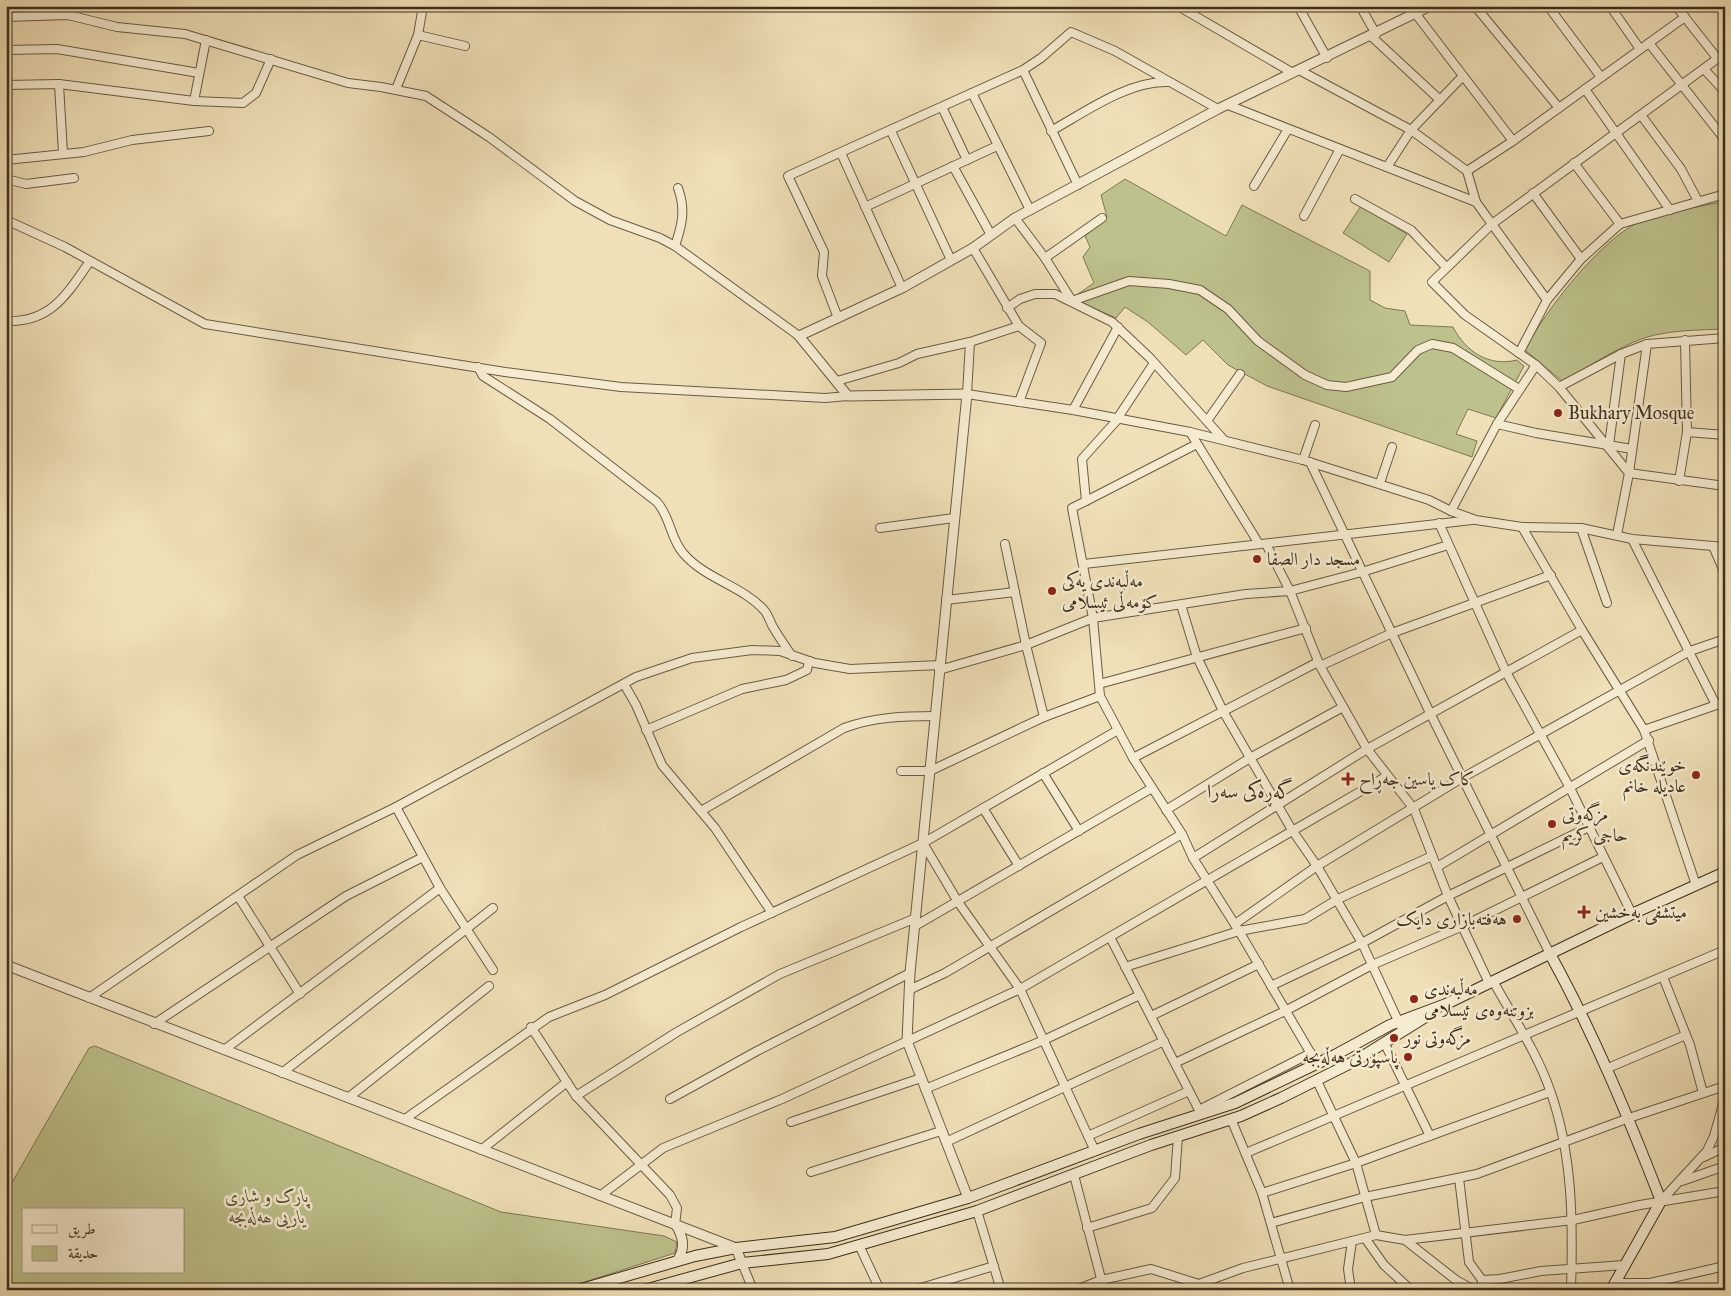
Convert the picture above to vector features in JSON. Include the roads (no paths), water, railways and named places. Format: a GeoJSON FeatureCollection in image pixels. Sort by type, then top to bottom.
{"type":"FeatureCollection","features":[{"type":"Feature","properties":{"kind":"main road"},"geometry":{"type":"LineString","coordinates":[[578,1290],[677,1261],[736,1248],[829,1238],[968,1198],[1200,1112],[1235,1103],[1398,1022],[1446,1004],[1632,914],[1724,874]]}},
{"type":"Feature","properties":{"kind":"main road"},"geometry":{"type":"LineString","coordinates":[[1550,954],[1582,1012],[1608,1068],[1661,1201],[1613,1286]]}},
{"type":"Feature","properties":{"kind":"main road"},"geometry":{"type":"LineString","coordinates":[[644,1290],[742,1263],[828,1254],[977,1211],[1178,1136],[1231,1119],[1317,1081],[1385,1044],[1446,1004]]}},
{"type":"Feature","properties":{"kind":"main road"},"geometry":{"type":"LineString","coordinates":[[1055,1166],[1061,1180]]}},
{"type":"Feature","properties":{"kind":"street"},"geometry":{"type":"LineString","coordinates":[[37,6],[40,16]]}},
{"type":"Feature","properties":{"kind":"street"},"geometry":{"type":"LineString","coordinates":[[396,90],[418,35],[423,6]]}},
{"type":"Feature","properties":{"kind":"street"},"geometry":{"type":"LineString","coordinates":[[1178,6],[1296,72],[1411,130],[1467,171],[1476,202],[1547,300]]}},
{"type":"Feature","properties":{"kind":"street"},"geometry":{"type":"LineString","coordinates":[[1298,6],[1327,58]]}},
{"type":"Feature","properties":{"kind":"street"},"geometry":{"type":"LineString","coordinates":[[1360,6],[1374,35],[1440,100]]}},
{"type":"Feature","properties":{"kind":"street"},"geometry":{"type":"LineString","coordinates":[[799,336],[902,288],[973,248],[1015,218],[1218,109],[1327,58],[1430,6]]}},
{"type":"Feature","properties":{"kind":"street"},"geometry":{"type":"LineString","coordinates":[[1475,6],[1559,108]]}},
{"type":"Feature","properties":{"kind":"street"},"geometry":{"type":"LineString","coordinates":[[1548,6],[1601,77]]}},
{"type":"Feature","properties":{"kind":"street"},"geometry":{"type":"LineString","coordinates":[[1610,6],[1640,48]]}},
{"type":"Feature","properties":{"kind":"street"},"geometry":{"type":"LineString","coordinates":[[1676,6],[1717,58]]}},
{"type":"Feature","properties":{"kind":"street"},"geometry":{"type":"LineString","coordinates":[[1415,14],[1513,141]]}},
{"type":"Feature","properties":{"kind":"street"},"geometry":{"type":"LineString","coordinates":[[6,17],[68,15],[117,26],[185,34],[348,84],[426,96],[489,137],[575,202],[675,246],[799,336],[848,396]]}},
{"type":"Feature","properties":{"kind":"street"},"geometry":{"type":"LineString","coordinates":[[1467,171],[1513,141],[1685,17]]}},
{"type":"Feature","properties":{"kind":"street"},"geometry":{"type":"LineString","coordinates":[[838,318],[822,276],[824,252],[788,176],[1023,70],[1042,58],[1071,32],[1115,51],[1218,109]]}},
{"type":"Feature","properties":{"kind":"street"},"geometry":{"type":"LineString","coordinates":[[418,35],[465,46]]}},
{"type":"Feature","properties":{"kind":"street"},"geometry":{"type":"LineString","coordinates":[[194,101],[206,40]]}},
{"type":"Feature","properties":{"kind":"street"},"geometry":{"type":"LineString","coordinates":[[1648,43],[1725,140]]}},
{"type":"Feature","properties":{"kind":"street"},"geometry":{"type":"LineString","coordinates":[[6,50],[56,48],[200,73]]}},
{"type":"Feature","properties":{"kind":"street"},"geometry":{"type":"LineString","coordinates":[[1725,53],[1492,224],[1446,266],[1432,282],[1465,315],[1536,364],[1559,387],[1609,445],[1629,473],[1725,486]]}},
{"type":"Feature","properties":{"kind":"street"},"geometry":{"type":"LineString","coordinates":[[6,85],[60,84],[194,101],[243,104],[256,93],[270,59]]}},
{"type":"Feature","properties":{"kind":"street"},"geometry":{"type":"LineString","coordinates":[[1704,69],[1725,92]]}},
{"type":"Feature","properties":{"kind":"street"},"geometry":{"type":"LineString","coordinates":[[1023,70],[1078,185]]}},
{"type":"Feature","properties":{"kind":"street"},"geometry":{"type":"LineString","coordinates":[[1387,167],[1411,130],[1462,77]]}},
{"type":"Feature","properties":{"kind":"street"},"geometry":{"type":"LineString","coordinates":[[1051,131],[1131,88],[1150,82],[1169,82]]}},
{"type":"Feature","properties":{"kind":"street"},"geometry":{"type":"LineString","coordinates":[[60,84],[63,153]]}},
{"type":"Feature","properties":{"kind":"street"},"geometry":{"type":"LineString","coordinates":[[1585,89],[1670,210]]}},
{"type":"Feature","properties":{"kind":"street"},"geometry":{"type":"LineString","coordinates":[[972,93],[1030,210]]}},
{"type":"Feature","properties":{"kind":"street"},"geometry":{"type":"LineString","coordinates":[[1228,105],[1476,202]]}},
{"type":"Feature","properties":{"kind":"street"},"geometry":{"type":"LineString","coordinates":[[942,107],[967,160]]}},
{"type":"Feature","properties":{"kind":"street"},"geometry":{"type":"LineString","coordinates":[[1641,116],[1681,169],[1698,201]]}},
{"type":"Feature","properties":{"kind":"street"},"geometry":{"type":"LineString","coordinates":[[1254,186],[1288,129]]}},
{"type":"Feature","properties":{"kind":"street"},"geometry":{"type":"LineString","coordinates":[[6,160],[84,152],[132,140],[209,131]]}},
{"type":"Feature","properties":{"kind":"street"},"geometry":{"type":"LineString","coordinates":[[890,131],[951,260]]}},
{"type":"Feature","properties":{"kind":"street"},"geometry":{"type":"LineString","coordinates":[[865,207],[997,146]]}},
{"type":"Feature","properties":{"kind":"street"},"geometry":{"type":"LineString","coordinates":[[1304,216],[1340,149]]}},
{"type":"Feature","properties":{"kind":"street"},"geometry":{"type":"LineString","coordinates":[[841,153],[902,288]]}},
{"type":"Feature","properties":{"kind":"street"},"geometry":{"type":"LineString","coordinates":[[1574,163],[1620,224]]}},
{"type":"Feature","properties":{"kind":"street"},"geometry":{"type":"LineString","coordinates":[[953,166],[991,235]]}},
{"type":"Feature","properties":{"kind":"street"},"geometry":{"type":"LineString","coordinates":[[6,179],[26,184],[74,178]]}},
{"type":"Feature","properties":{"kind":"street"},"geometry":{"type":"LineString","coordinates":[[675,246],[684,216],[683,203],[678,188]]}},
{"type":"Feature","properties":{"kind":"street"},"geometry":{"type":"LineString","coordinates":[[1533,193],[1581,259]]}},
{"type":"Feature","properties":{"kind":"street"},"geometry":{"type":"LineString","coordinates":[[1518,353],[1547,300],[1581,259],[1620,224],[1725,194]]}},
{"type":"Feature","properties":{"kind":"street"},"geometry":{"type":"LineString","coordinates":[[1355,199],[1411,230],[1446,266]]}},
{"type":"Feature","properties":{"kind":"street"},"geometry":{"type":"LineString","coordinates":[[1015,218],[1045,258],[1072,301]]}},
{"type":"Feature","properties":{"kind":"street"},"geometry":{"type":"LineString","coordinates":[[1045,258],[1102,218]]}},
{"type":"Feature","properties":{"kind":"street"},"geometry":{"type":"LineString","coordinates":[[6,220],[90,261],[205,324],[478,367],[621,387],[825,398],[967,394],[1073,410],[1190,432],[1307,461],[1380,483],[1429,500],[1451,511],[1476,520],[1522,527],[1581,528],[1617,534],[1632,539],[1725,547]]}},
{"type":"Feature","properties":{"kind":"street"},"geometry":{"type":"LineString","coordinates":[[973,248],[1019,326],[1041,343],[1019,402]]}},
{"type":"Feature","properties":{"kind":"street"},"geometry":{"type":"LineString","coordinates":[[6,321],[26,321],[42,316],[52,309],[90,261]]}},
{"type":"Feature","properties":{"kind":"street"},"geometry":{"type":"LineString","coordinates":[[1072,301],[1129,281],[1169,284],[1200,290],[1228,309],[1258,341],[1305,375],[1328,385],[1346,387],[1392,377],[1418,350],[1432,344],[1453,348],[1519,389]]}},
{"type":"Feature","properties":{"kind":"street"},"geometry":{"type":"LineString","coordinates":[[1008,308],[1020,299],[1035,294],[1056,294],[1118,327],[1208,421],[1224,441]]}},
{"type":"Feature","properties":{"kind":"street"},"geometry":{"type":"LineString","coordinates":[[837,381],[899,363],[939,348],[970,342],[1019,326]]}},
{"type":"Feature","properties":{"kind":"street"},"geometry":{"type":"LineString","coordinates":[[1073,410],[1118,327]]}},
{"type":"Feature","properties":{"kind":"street"},"geometry":{"type":"LineString","coordinates":[[1559,387],[1621,354],[1647,344],[1725,338]]}},
{"type":"Feature","properties":{"kind":"street"},"geometry":{"type":"LineString","coordinates":[[1679,480],[1687,432],[1685,340]]}},
{"type":"Feature","properties":{"kind":"street"},"geometry":{"type":"LineString","coordinates":[[968,1198],[907,1041],[910,973],[967,394],[970,342]]}},
{"type":"Feature","properties":{"kind":"street"},"geometry":{"type":"LineString","coordinates":[[1617,534],[1629,473],[1647,344]]}},
{"type":"Feature","properties":{"kind":"street"},"geometry":{"type":"LineString","coordinates":[[1609,445],[1621,354]]}},
{"type":"Feature","properties":{"kind":"street"},"geometry":{"type":"LineString","coordinates":[[1086,501],[1082,459],[1118,419],[1154,363]]}},
{"type":"Feature","properties":{"kind":"street"},"geometry":{"type":"LineString","coordinates":[[1451,511],[1497,424],[1536,364]]}},
{"type":"Feature","properties":{"kind":"street"},"geometry":{"type":"LineString","coordinates":[[478,367],[482,376],[550,418],[657,502],[665,512],[681,551],[693,564],[711,577],[733,587],[765,610],[780,639],[792,656]]}},
{"type":"Feature","properties":{"kind":"street"},"geometry":{"type":"LineString","coordinates":[[1208,421],[1240,374]]}},
{"type":"Feature","properties":{"kind":"street"},"geometry":{"type":"LineString","coordinates":[[1497,424],[1536,433],[1632,449]]}},
{"type":"Feature","properties":{"kind":"street"},"geometry":{"type":"LineString","coordinates":[[1315,425],[1307,461],[1550,954]]}},
{"type":"Feature","properties":{"kind":"street"},"geometry":{"type":"LineString","coordinates":[[1190,432],[1290,591],[1319,664],[1367,749],[1414,809],[1448,896],[1491,982],[1524,1036],[1550,1092],[1565,1142],[1573,1220],[1571,1290]]}},
{"type":"Feature","properties":{"kind":"street"},"geometry":{"type":"LineString","coordinates":[[1687,432],[1725,435]]}},
{"type":"Feature","properties":{"kind":"street"},"geometry":{"type":"LineString","coordinates":[[1197,444],[1072,508],[1093,618],[1100,696],[1133,758],[1182,834],[1193,858],[1237,927],[1316,1064]]}},
{"type":"Feature","properties":{"kind":"street"},"geometry":{"type":"LineString","coordinates":[[1380,483],[1392,447]]}},
{"type":"Feature","properties":{"kind":"street"},"geometry":{"type":"LineString","coordinates":[[880,528],[954,518]]}},
{"type":"Feature","properties":{"kind":"street"},"geometry":{"type":"LineString","coordinates":[[1084,564],[1476,520]]}},
{"type":"Feature","properties":{"kind":"street"},"geometry":{"type":"LineString","coordinates":[[1439,523],[1473,603],[1506,672],[1539,735],[1570,788],[1632,914]]}},
{"type":"Feature","properties":{"kind":"street"},"geometry":{"type":"LineString","coordinates":[[1522,527],[1649,740],[1696,885]]}},
{"type":"Feature","properties":{"kind":"street"},"geometry":{"type":"LineString","coordinates":[[1581,528],[1607,603]]}},
{"type":"Feature","properties":{"kind":"street"},"geometry":{"type":"LineString","coordinates":[[1632,539],[1716,705]]}},
{"type":"Feature","properties":{"kind":"street"},"geometry":{"type":"LineString","coordinates":[[1005,544],[1026,645],[1044,717]]}},
{"type":"Feature","properties":{"kind":"street"},"geometry":{"type":"LineString","coordinates":[[89,998],[297,855],[396,806],[624,684],[668,665],[723,653],[770,650],[809,661],[850,669],[940,667],[1026,645],[1093,618],[1246,594],[1290,591],[1362,572],[1448,545]]}},
{"type":"Feature","properties":{"kind":"street"},"geometry":{"type":"LineString","coordinates":[[1713,546],[1725,574]]}},
{"type":"Feature","properties":{"kind":"street"},"geometry":{"type":"LineString","coordinates":[[1133,758],[1319,664],[1392,633],[1551,575]]}},
{"type":"Feature","properties":{"kind":"street"},"geometry":{"type":"LineString","coordinates":[[946,600],[1016,592]]}},
{"type":"Feature","properties":{"kind":"street"},"geometry":{"type":"LineString","coordinates":[[1181,604],[1197,657],[1223,711],[1292,830],[1338,899],[1362,943],[1404,1032]]}},
{"type":"Feature","properties":{"kind":"street"},"geometry":{"type":"LineString","coordinates":[[1099,684],[1306,628]]}},
{"type":"Feature","properties":{"kind":"street"},"geometry":{"type":"LineString","coordinates":[[1193,858],[1367,749],[1582,630]]}},
{"type":"Feature","properties":{"kind":"street"},"geometry":{"type":"LineString","coordinates":[[1237,927],[1317,866],[1414,809],[1462,778],[1690,651],[1725,639]]}},
{"type":"Feature","properties":{"kind":"street"},"geometry":{"type":"LineString","coordinates":[[646,730],[742,689],[799,676],[807,670],[809,661]]}},
{"type":"Feature","properties":{"kind":"street"},"geometry":{"type":"LineString","coordinates":[[624,684],[662,765],[701,811],[772,913]]}},
{"type":"Feature","properties":{"kind":"street"},"geometry":{"type":"LineString","coordinates":[[901,772],[930,771],[1044,717],[1100,696]]}},
{"type":"Feature","properties":{"kind":"street"},"geometry":{"type":"LineString","coordinates":[[1644,730],[1725,702]]}},
{"type":"Feature","properties":{"kind":"street"},"geometry":{"type":"LineString","coordinates":[[1166,810],[1250,758],[1344,708]]}},
{"type":"Feature","properties":{"kind":"street"},"geometry":{"type":"LineString","coordinates":[[701,811],[844,728],[861,722],[900,716],[935,716]]}},
{"type":"Feature","properties":{"kind":"street"},"geometry":{"type":"LineString","coordinates":[[405,1119],[531,1027],[549,1016],[605,995],[772,913],[923,843],[1118,730]]}},
{"type":"Feature","properties":{"kind":"street"},"geometry":{"type":"LineString","coordinates":[[1437,867],[1649,740]]}},
{"type":"Feature","properties":{"kind":"street"},"geometry":{"type":"LineString","coordinates":[[1043,773],[1079,831]]}},
{"type":"Feature","properties":{"kind":"street"},"geometry":{"type":"LineString","coordinates":[[600,1196],[663,1148],[782,1099],[1020,989],[1387,776]]}},
{"type":"Feature","properties":{"kind":"street"},"geometry":{"type":"LineString","coordinates":[[576,1096],[677,1032],[780,974],[916,922],[958,902],[1152,788]]}},
{"type":"Feature","properties":{"kind":"street"},"geometry":{"type":"LineString","coordinates":[[396,806],[440,888],[493,970]]}},
{"type":"Feature","properties":{"kind":"street"},"geometry":{"type":"LineString","coordinates":[[984,808],[1018,866]]}},
{"type":"Feature","properties":{"kind":"street"},"geometry":{"type":"LineString","coordinates":[[1271,986],[1362,943],[1448,896],[1589,827]]}},
{"type":"Feature","properties":{"kind":"street"},"geometry":{"type":"LineString","coordinates":[[909,990],[990,947],[1182,834]]}},
{"type":"Feature","properties":{"kind":"street"},"geometry":{"type":"LineString","coordinates":[[923,843],[958,902],[1020,989],[1094,1151]]}},
{"type":"Feature","properties":{"kind":"street"},"geometry":{"type":"LineString","coordinates":[[1125,967],[1237,927],[1305,919],[1338,899],[1432,856]]}},
{"type":"Feature","properties":{"kind":"street"},"geometry":{"type":"LineString","coordinates":[[154,1024],[346,896],[424,857]]}},
{"type":"Feature","properties":{"kind":"street"},"geometry":{"type":"LineString","coordinates":[[1175,1063],[1286,1011],[1372,965],[1463,926],[1603,857]]}},
{"type":"Feature","properties":{"kind":"street"},"geometry":{"type":"LineString","coordinates":[[224,1050],[440,888]]}},
{"type":"Feature","properties":{"kind":"street"},"geometry":{"type":"LineString","coordinates":[[238,896],[300,994]]}},
{"type":"Feature","properties":{"kind":"street"},"geometry":{"type":"LineString","coordinates":[[282,1073],[493,908]]}},
{"type":"Feature","properties":{"kind":"street"},"geometry":{"type":"LineString","coordinates":[[1110,937],[1200,1112],[1311,1053]]}},
{"type":"Feature","properties":{"kind":"street"},"geometry":{"type":"LineString","coordinates":[[1246,1153],[1725,950]]}},
{"type":"Feature","properties":{"kind":"street"},"geometry":{"type":"LineString","coordinates":[[1150,1016],[1259,964]]}},
{"type":"Feature","properties":{"kind":"street"},"geometry":{"type":"LineString","coordinates":[[6,965],[154,1024],[736,1248],[753,1290]]}},
{"type":"Feature","properties":{"kind":"street"},"geometry":{"type":"LineString","coordinates":[[670,1099],[757,1051],[910,973]]}},
{"type":"Feature","properties":{"kind":"street"},"geometry":{"type":"LineString","coordinates":[[1663,976],[1686,1035],[1703,1093]]}},
{"type":"Feature","properties":{"kind":"street"},"geometry":{"type":"LineString","coordinates":[[348,1098],[489,986]]}},
{"type":"Feature","properties":{"kind":"street"},"geometry":{"type":"LineString","coordinates":[[925,1089],[1044,1040],[1140,995]]}},
{"type":"Feature","properties":{"kind":"street"},"geometry":{"type":"LineString","coordinates":[[531,1027],[576,1096],[642,1163],[670,1195],[677,1208],[675,1225],[681,1233],[683,1246],[677,1261]]}},
{"type":"Feature","properties":{"kind":"street"},"geometry":{"type":"LineString","coordinates":[[1608,1068],[1686,1035]]}},
{"type":"Feature","properties":{"kind":"street"},"geometry":{"type":"LineString","coordinates":[[946,1142],[1164,1041]]}},
{"type":"Feature","properties":{"kind":"street"},"geometry":{"type":"LineString","coordinates":[[1385,1044],[1430,1136]]}},
{"type":"Feature","properties":{"kind":"street"},"geometry":{"type":"LineString","coordinates":[[791,1122],[921,1078]]}},
{"type":"Feature","properties":{"kind":"street"},"geometry":{"type":"LineString","coordinates":[[1317,1081],[1356,1163],[1376,1235]]}},
{"type":"Feature","properties":{"kind":"street"},"geometry":{"type":"LineString","coordinates":[[480,1150],[567,1082]]}},
{"type":"Feature","properties":{"kind":"street"},"geometry":{"type":"LineString","coordinates":[[1271,1223],[1365,1197],[1476,1174],[1629,1118],[1725,1086]]}},
{"type":"Feature","properties":{"kind":"street"},"geometry":{"type":"LineString","coordinates":[[1088,1136],[1189,1091]]}},
{"type":"Feature","properties":{"kind":"street"},"geometry":{"type":"LineString","coordinates":[[1262,1193],[1356,1163],[1550,1092]]}},
{"type":"Feature","properties":{"kind":"street"},"geometry":{"type":"LineString","coordinates":[[1661,1201],[1700,1160],[1714,1136],[1725,1097]]}},
{"type":"Feature","properties":{"kind":"street"},"geometry":{"type":"LineString","coordinates":[[1231,1119],[1262,1193],[1290,1290]]}},
{"type":"Feature","properties":{"kind":"street"},"geometry":{"type":"LineString","coordinates":[[811,1172],[941,1131]]}},
{"type":"Feature","properties":{"kind":"street"},"geometry":{"type":"LineString","coordinates":[[1087,1228],[1152,1208],[1175,1178],[1178,1136]]}},
{"type":"Feature","properties":{"kind":"street"},"geometry":{"type":"LineString","coordinates":[[1700,1160],[1725,1147]]}},
{"type":"Feature","properties":{"kind":"street"},"geometry":{"type":"LineString","coordinates":[[1680,1182],[1725,1166]]}},
{"type":"Feature","properties":{"kind":"street"},"geometry":{"type":"LineString","coordinates":[[1074,1175],[1104,1290]]}},
{"type":"Feature","properties":{"kind":"street"},"geometry":{"type":"LineString","coordinates":[[1459,1178],[1469,1262],[1482,1280],[1482,1290]]}},
{"type":"Feature","properties":{"kind":"street"},"geometry":{"type":"LineString","coordinates":[[1076,1290],[1101,1280],[1151,1269],[1196,1287],[1243,1268],[1281,1257],[1376,1235],[1405,1240],[1573,1220],[1661,1201],[1725,1190]]}},
{"type":"Feature","properties":{"kind":"street"},"geometry":{"type":"LineString","coordinates":[[977,1211],[1001,1290]]}},
{"type":"Feature","properties":{"kind":"street"},"geometry":{"type":"LineString","coordinates":[[1365,1238],[1384,1265],[1411,1290]]}},
{"type":"Feature","properties":{"kind":"street"},"geometry":{"type":"LineString","coordinates":[[1405,1240],[1456,1280],[1474,1290]]}},
{"type":"Feature","properties":{"kind":"street"},"geometry":{"type":"LineString","coordinates":[[1351,1290],[1348,1269],[1352,1241]]}},
{"type":"Feature","properties":{"kind":"street"},"geometry":{"type":"LineString","coordinates":[[859,1245],[880,1290]]}},
{"type":"Feature","properties":{"kind":"street"},"geometry":{"type":"LineString","coordinates":[[1482,1280],[1500,1279],[1542,1271],[1624,1265]]}},
{"type":"Feature","properties":{"kind":"street"},"geometry":{"type":"LineString","coordinates":[[914,1290],[994,1266]]}},
{"type":"Feature","properties":{"kind":"street"},"geometry":{"type":"LineString","coordinates":[[1613,1286],[1650,1283],[1725,1266]]}},
{"type":"Feature","properties":{"kind":"place","name":"Bukhary Mosque"},"geometry":{"type":"Point","coordinates":[1558,413]}},
{"type":"Feature","properties":{"kind":"place","name":"مسجد دار الصفا"},"geometry":{"type":"Point","coordinates":[1257,559]}},
{"type":"Feature","properties":{"kind":"place","name":"مەڵبەندی یەکی کۆمەڵی ئیسلامی"},"geometry":{"type":"Point","coordinates":[1052,591]}},
{"type":"Feature","properties":{"kind":"place","name":"خوێندنگەی عادیلە خانم"},"geometry":{"type":"Point","coordinates":[1696,775]}},
{"type":"Feature","properties":{"kind":"place","name":"کاک یاسین جەڕاح"},"geometry":{"type":"Point","coordinates":[1348,779]}},
{"type":"Feature","properties":{"kind":"place","name":"مزگە‌وتی حاجی كریم"},"geometry":{"type":"Point","coordinates":[1552,824]}},
{"type":"Feature","properties":{"kind":"place","name":"میتشفی بەخشین"},"geometry":{"type":"Point","coordinates":[1584,912]}},
{"type":"Feature","properties":{"kind":"place","name":"هەفتەبازاری دایک"},"geometry":{"type":"Point","coordinates":[1517,919]}},
{"type":"Feature","properties":{"kind":"place","name":"مەڵبەندی بزوتنەوەی ئیسلامی"},"geometry":{"type":"Point","coordinates":[1414,999]}},
{"type":"Feature","properties":{"kind":"place","name":"مزگەوتی نور"},"geometry":{"type":"Point","coordinates":[1394,1038]}},
{"type":"Feature","properties":{"kind":"place","name":"پاسپۆرتی هەڵەبجە"},"geometry":{"type":"Point","coordinates":[1408,1057]}},
{"type":"Feature","properties":{"kind":"district","name":"گەڕەکی سەرا"},"geometry":{"type":"Point","coordinates":[1250,791]}},
{"type":"Feature","properties":{"kind":"park label","name":"پارک و شاری یاریی ھەڵەبجە"},"geometry":{"type":"Point","coordinates":[267,1206]}}]}
